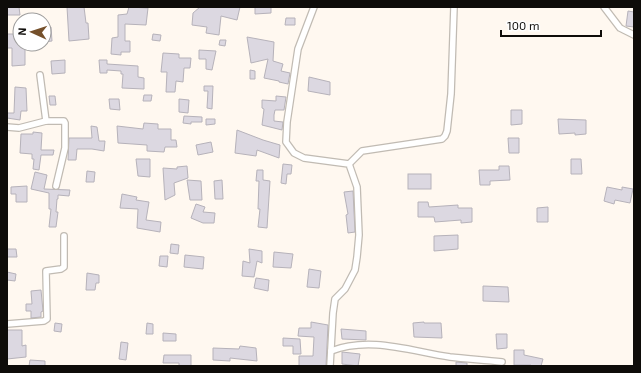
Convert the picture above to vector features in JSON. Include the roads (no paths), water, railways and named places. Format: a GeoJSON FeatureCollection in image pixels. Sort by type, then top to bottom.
{"type":"FeatureCollection","features":[{"type":"Feature","properties":{"kind":"street"},"geometry":{"type":"LineString","coordinates":[[314,7],[298,49],[287,122],[286,142],[294,153],[304,158],[349,164]]}},
{"type":"Feature","properties":{"kind":"street"},"geometry":{"type":"LineString","coordinates":[[349,164],[362,151],[442,139],[445,136],[447,131],[451,94],[454,7]]}},
{"type":"Feature","properties":{"kind":"street"},"geometry":{"type":"LineString","coordinates":[[604,7],[620,28],[634,35]]}},
{"type":"Feature","properties":{"kind":"street"},"geometry":{"type":"LineString","coordinates":[[40,75],[46,121]]}},
{"type":"Feature","properties":{"kind":"street"},"geometry":{"type":"LineString","coordinates":[[7,128],[20,128],[46,121],[64,121],[65,148],[56,186]]}},
{"type":"Feature","properties":{"kind":"street"},"geometry":{"type":"LineString","coordinates":[[330,366],[335,299],[344,289],[355,270],[357,257],[359,235],[357,187],[349,164]]}},
{"type":"Feature","properties":{"kind":"street"},"geometry":{"type":"LineString","coordinates":[[7,324],[44,321],[47,319],[46,271],[61,269],[64,267],[64,236]]}},
{"type":"Feature","properties":{"kind":"street"},"geometry":{"type":"LineString","coordinates":[[331,351],[343,346],[362,344],[394,346],[450,357],[502,362]]}}]}
